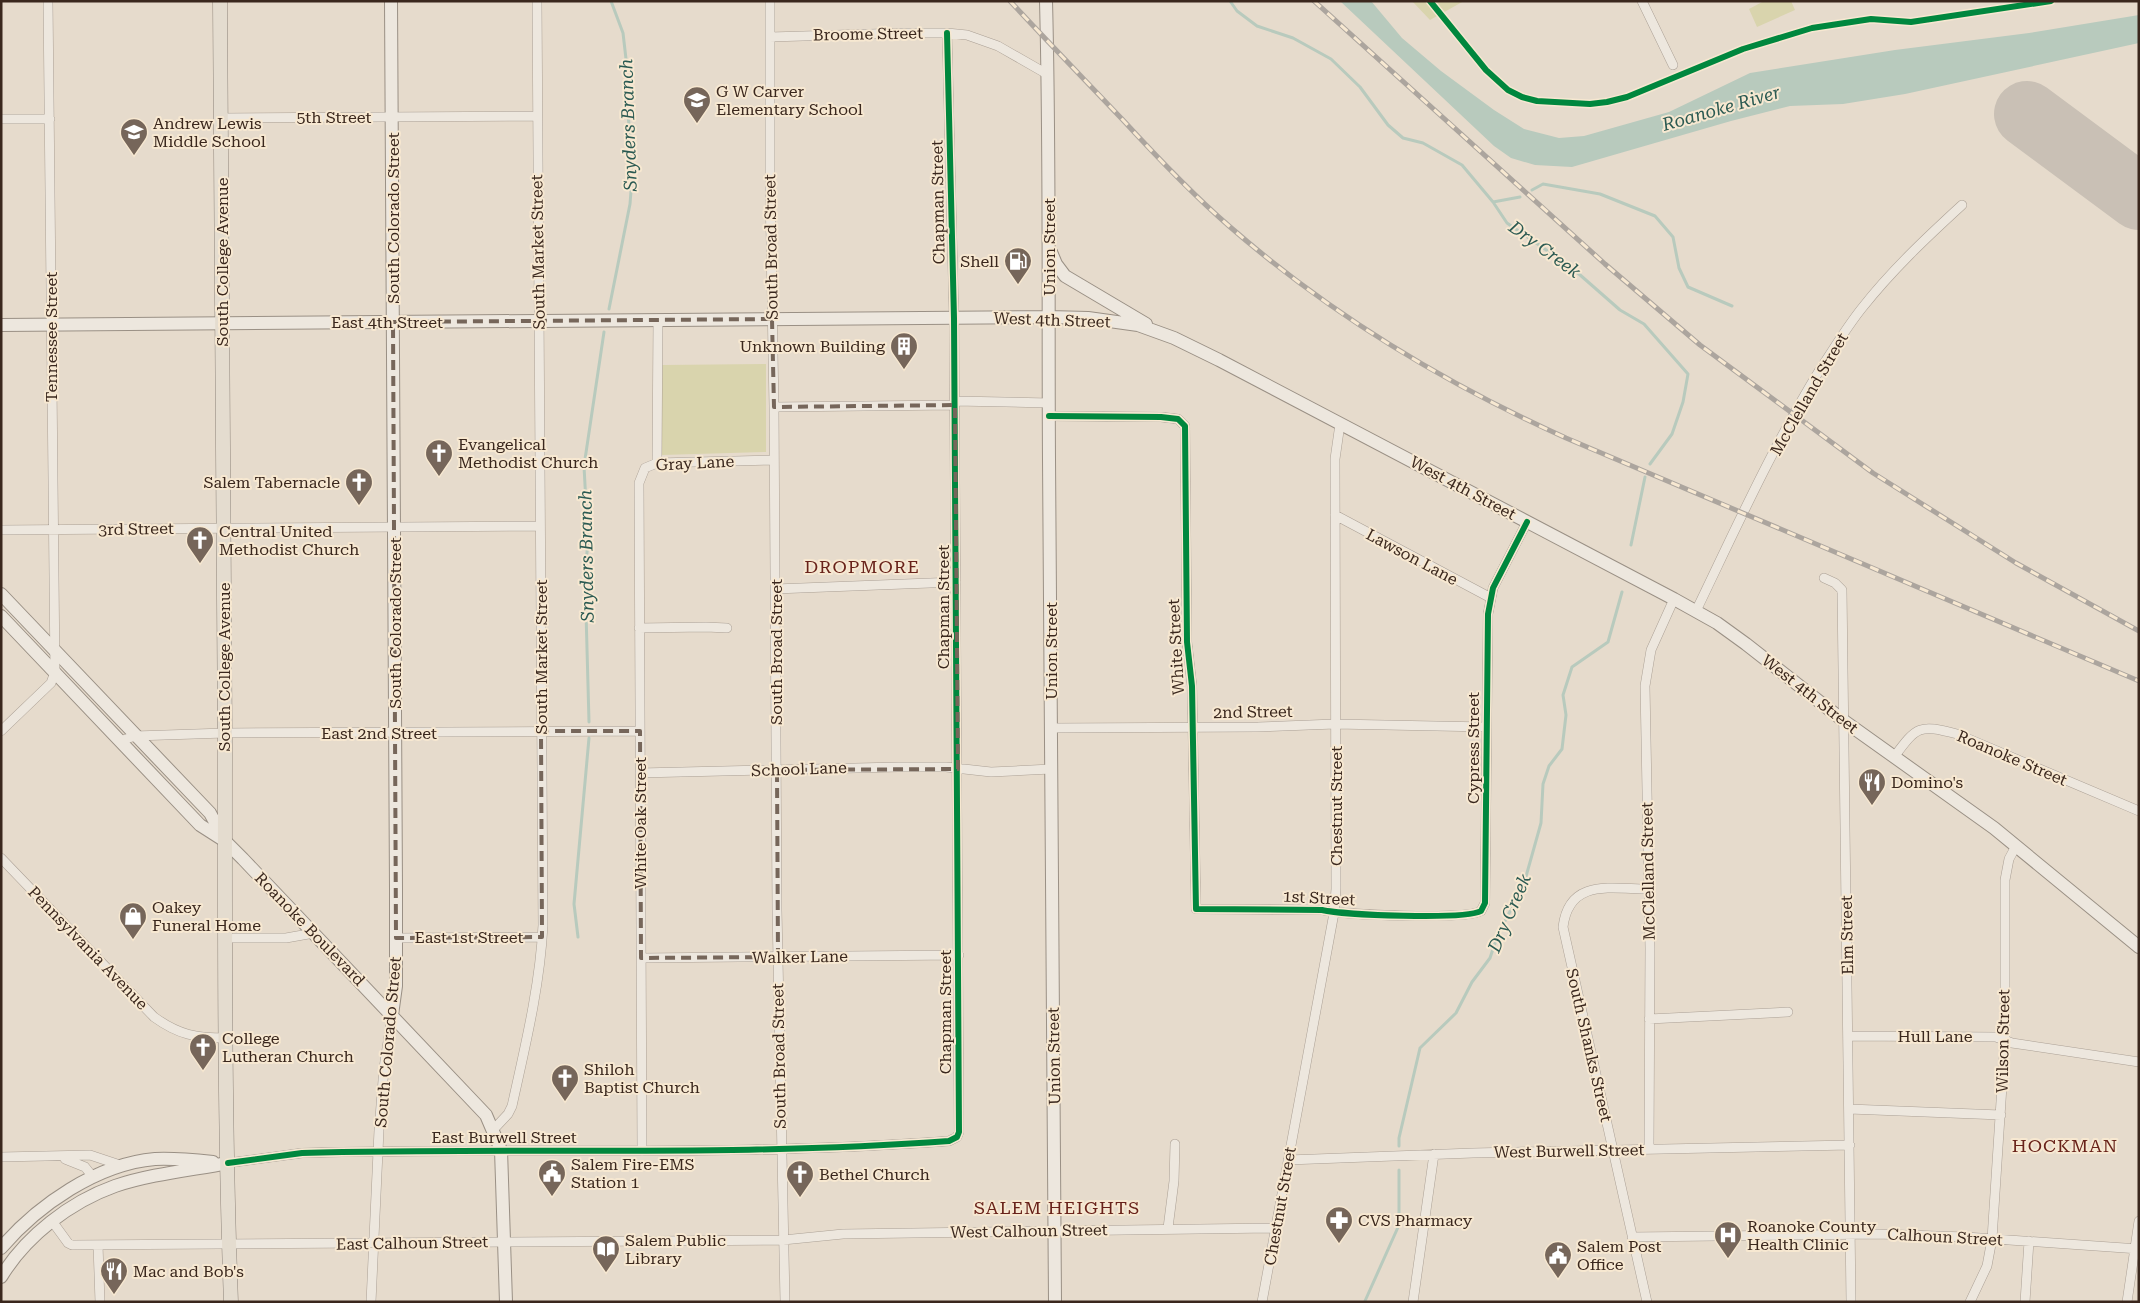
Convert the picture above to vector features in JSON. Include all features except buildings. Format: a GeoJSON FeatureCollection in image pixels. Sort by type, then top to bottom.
{"type":"FeatureCollection","features":[{"type":"Feature","properties":{"kind":"main road","name":"South College Avenue"},"geometry":{"type":"LineString","coordinates":[[220,1],[226,1038],[230,1302]]}},
{"type":"Feature","properties":{"kind":"street","name":"Tennessee Street"},"geometry":{"type":"LineString","coordinates":[[48,1],[55,672]]}},
{"type":"Feature","properties":{"kind":"street","name":"South Colorado Street"},"geometry":{"type":"LineString","coordinates":[[371,1302],[384,1068],[396,986],[391,1]]}},
{"type":"Feature","properties":{"kind":"street","name":"South Market Street"},"geometry":{"type":"LineString","coordinates":[[493,1130],[508,1114],[512,1106],[536,986],[542,937],[537,1]]}},
{"type":"Feature","properties":{"kind":"street","name":"South Broad Street"},"geometry":{"type":"LineString","coordinates":[[770,1],[778,957],[785,1302]]}},
{"type":"Feature","properties":{"kind":"street","name":"Union Street"},"geometry":{"type":"LineString","coordinates":[[1046,1],[1054,1302]]}},
{"type":"Feature","properties":{"kind":"street"},"geometry":{"type":"LineString","coordinates":[[1642,1],[1673,65]]}},
{"type":"Feature","properties":{"kind":"street","name":"Broome Street"},"geometry":{"type":"LineString","coordinates":[[770,37],[947,33],[967,35],[998,46],[1047,74]]}},
{"type":"Feature","properties":{"kind":"street","name":"Chapman Street"},"geometry":{"type":"LineString","coordinates":[[781,1148],[914,1144],[949,1141],[957,1137],[959,1132],[955,403],[947,33]]}},
{"type":"Feature","properties":{"kind":"street","name":"5th Street"},"geometry":{"type":"LineString","coordinates":[[221,118],[537,116]]}},
{"type":"Feature","properties":{"kind":"street"},"geometry":{"type":"LineString","coordinates":[[1,119],[50,118]]}},
{"type":"Feature","properties":{"kind":"street","name":"McClelland Street"},"geometry":{"type":"LineString","coordinates":[[1696,611],[1778,443],[1802,399],[1841,336],[1907,255],[1962,205]]}},
{"type":"Feature","properties":{"kind":"street"},"geometry":{"type":"LineString","coordinates":[[1049,248],[1056,264],[1065,276],[1091,293],[1129,313],[1154,330]]}},
{"type":"Feature","properties":{"kind":"street","name":"West 4th Street"},"geometry":{"type":"LineString","coordinates":[[772,319],[1049,317],[1112,320],[1154,330],[1219,360],[1696,611],[1746,644],[1844,721],[2016,846],[2139,947]]}},
{"type":"Feature","properties":{"kind":"street","name":"East 4th Street"},"geometry":{"type":"LineString","coordinates":[[1,324],[772,319]]}},
{"type":"Feature","properties":{"kind":"street"},"geometry":{"type":"LineString","coordinates":[[657,463],[658,320]]}},
{"type":"Feature","properties":{"kind":"street"},"geometry":{"type":"LineString","coordinates":[[774,407],[955,403],[1049,410]]}},
{"type":"Feature","properties":{"kind":"street","name":"White Street"},"geometry":{"type":"LineString","coordinates":[[1049,410],[1178,419],[1182,422],[1185,430],[1187,642],[1192,686],[1196,909]]}},
{"type":"Feature","properties":{"kind":"street","name":"Chestnut Street"},"geometry":{"type":"LineString","coordinates":[[1262,1302],[1334,913],[1336,889],[1334,515],[1335,459],[1340,424]]}},
{"type":"Feature","properties":{"kind":"street","name":"Gray Lane"},"geometry":{"type":"LineString","coordinates":[[638,495],[643,471],[650,464],[774,460]]}},
{"type":"Feature","properties":{"kind":"street","name":"White Oak Street"},"geometry":{"type":"LineString","coordinates":[[638,495],[642,1151]]}},
{"type":"Feature","properties":{"kind":"street","name":"Lawson Lane"},"geometry":{"type":"LineString","coordinates":[[1334,515],[1491,598]]}},
{"type":"Feature","properties":{"kind":"street","name":"Cypress Street"},"geometry":{"type":"LineString","coordinates":[[1411,915],[1469,915],[1476,914],[1484,907],[1487,629],[1491,598],[1508,558],[1527,522]]}},
{"type":"Feature","properties":{"kind":"street","name":"3rd Street"},"geometry":{"type":"LineString","coordinates":[[1,530],[540,526]]}},
{"type":"Feature","properties":{"kind":"street","name":"Elm Street"},"geometry":{"type":"LineString","coordinates":[[1824,578],[1835,583],[1842,590],[1851,1302]]}},
{"type":"Feature","properties":{"kind":"street"},"geometry":{"type":"LineString","coordinates":[[775,589],[956,582]]}},
{"type":"Feature","properties":{"kind":"street","name":"Roanoke Boulevard"},"geometry":{"type":"LineString","coordinates":[[1,594],[210,813],[225,841]]}},
{"type":"Feature","properties":{"kind":"street","name":"McClelland Street"},"geometry":{"type":"LineString","coordinates":[[1649,1149],[1649,889],[1645,686],[1651,650],[1674,599]]}},
{"type":"Feature","properties":{"kind":"street","name":"Roanoke Boulevard"},"geometry":{"type":"LineString","coordinates":[[1,616],[200,824],[225,841],[314,933],[469,1096],[486,1115],[493,1130]]}},
{"type":"Feature","properties":{"kind":"street"},"geometry":{"type":"LineString","coordinates":[[639,628],[727,628]]}},
{"type":"Feature","properties":{"kind":"street"},"geometry":{"type":"LineString","coordinates":[[1,731],[51,683],[55,672]]}},
{"type":"Feature","properties":{"kind":"street","name":"2nd Street"},"geometry":{"type":"LineString","coordinates":[[1051,728],[1193,728],[1335,724],[1487,727]]}},
{"type":"Feature","properties":{"kind":"street","name":"Roanoke Street"},"geometry":{"type":"LineString","coordinates":[[1894,757],[1913,732],[1927,728],[1942,730],[1957,734],[2139,811]]}},
{"type":"Feature","properties":{"kind":"street","name":"East 2nd Street"},"geometry":{"type":"LineString","coordinates":[[120,741],[136,736],[225,733],[640,731]]}},
{"type":"Feature","properties":{"kind":"street","name":"School Lane"},"geometry":{"type":"LineString","coordinates":[[640,773],[898,767],[991,772],[1051,769]]}},
{"type":"Feature","properties":{"kind":"street","name":"Wilson Street"},"geometry":{"type":"LineString","coordinates":[[1970,1302],[1987,1266],[1992,1239],[2005,1040],[2005,880],[2009,859],[2016,846]]}},
{"type":"Feature","properties":{"kind":"street","name":"Pennsylvania Avenue"},"geometry":{"type":"LineString","coordinates":[[1,858],[154,1017],[179,1032],[200,1038],[226,1038]]}},
{"type":"Feature","properties":{"kind":"street","name":"South Shanks Street"},"geometry":{"type":"LineString","coordinates":[[1647,1302],[1563,927],[1567,908],[1577,896],[1585,892],[1604,889],[1649,889]]}},
{"type":"Feature","properties":{"kind":"street","name":"1st Street"},"geometry":{"type":"LineString","coordinates":[[1196,909],[1312,910],[1334,913],[1411,915]]}},
{"type":"Feature","properties":{"kind":"street"},"geometry":{"type":"LineString","coordinates":[[226,938],[286,938],[314,933]]}},
{"type":"Feature","properties":{"kind":"street","name":"East 1st Street"},"geometry":{"type":"LineString","coordinates":[[396,938],[542,937]]}},
{"type":"Feature","properties":{"kind":"street","name":"Walker Lane"},"geometry":{"type":"LineString","coordinates":[[641,958],[959,955]]}},
{"type":"Feature","properties":{"kind":"street"},"geometry":{"type":"LineString","coordinates":[[1649,1018],[1788,1012]]}},
{"type":"Feature","properties":{"kind":"street","name":"Hull Lane"},"geometry":{"type":"LineString","coordinates":[[1848,1036],[1996,1037],[2012,1043],[2139,1062]]}},
{"type":"Feature","properties":{"kind":"street"},"geometry":{"type":"LineString","coordinates":[[1849,1109],[2001,1115]]}},
{"type":"Feature","properties":{"kind":"street"},"geometry":{"type":"LineString","coordinates":[[493,1130],[501,1150],[506,1302]]}},
{"type":"Feature","properties":{"kind":"street"},"geometry":{"type":"LineString","coordinates":[[1168,1228],[1174,1181],[1175,1144]]}},
{"type":"Feature","properties":{"kind":"street","name":"West Burwell Street"},"geometry":{"type":"LineString","coordinates":[[1288,1160],[1434,1154],[1850,1145]]}},
{"type":"Feature","properties":{"kind":"street","name":"East Burwell Street"},"geometry":{"type":"LineString","coordinates":[[228,1163],[302,1153],[501,1150],[642,1151],[781,1148]]}},
{"type":"Feature","properties":{"kind":"street"},"geometry":{"type":"LineString","coordinates":[[1413,1302],[1434,1154]]}},
{"type":"Feature","properties":{"kind":"street"},"geometry":{"type":"LineString","coordinates":[[1,1157],[90,1155],[123,1166]]}},
{"type":"Feature","properties":{"kind":"street"},"geometry":{"type":"LineString","coordinates":[[53,1157],[79,1163],[86,1167],[93,1177]]}},
{"type":"Feature","properties":{"kind":"street"},"geometry":{"type":"LineString","coordinates":[[1,1248],[19,1228],[53,1199],[93,1177],[123,1166],[153,1159],[183,1159],[228,1163]]}},
{"type":"Feature","properties":{"kind":"street"},"geometry":{"type":"LineString","coordinates":[[2,1273],[21,1250],[52,1221],[74,1206],[115,1186],[149,1177],[228,1163]]}},
{"type":"Feature","properties":{"kind":"street","name":"East Calhoun Street"},"geometry":{"type":"LineString","coordinates":[[52,1221],[68,1243],[98,1245],[783,1240]]}},
{"type":"Feature","properties":{"kind":"street"},"geometry":{"type":"LineString","coordinates":[[2127,1302],[2137,1249],[2139,1221]]}},
{"type":"Feature","properties":{"kind":"street","name":"West Calhoun Street"},"geometry":{"type":"LineString","coordinates":[[783,1240],[843,1234],[1276,1228]]}},
{"type":"Feature","properties":{"kind":"street","name":"Calhoun Street"},"geometry":{"type":"LineString","coordinates":[[1632,1237],[1850,1234],[1992,1239],[2137,1249]]}},
{"type":"Feature","properties":{"kind":"street"},"geometry":{"type":"LineString","coordinates":[[2025,1302],[2029,1241]]}},
{"type":"Feature","properties":{"kind":"street"},"geometry":{"type":"LineString","coordinates":[[98,1245],[100,1302]]}},
{"type":"Feature","properties":{"kind":"highlighted area"},"geometry":{"type":"Polygon","coordinates":[[[772,319],[774,407],[955,405],[958,769],[777,770],[778,957],[641,958],[640,731],[541,731],[542,937],[396,938],[393,322],[772,319]]]}},
{"type":"Feature","properties":{"kind":"shaded area"},"geometry":{"type":"Polygon","coordinates":[[[1412,1],[1464,1],[1430,20],[1412,1]]]}},
{"type":"Feature","properties":{"kind":"shaded area"},"geometry":{"type":"Polygon","coordinates":[[[1764,1],[1791,1],[1795,10],[1757,27],[1749,9],[1764,1]]]}},
{"type":"Feature","properties":{"kind":"shaded area"},"geometry":{"type":"Polygon","coordinates":[[[766,364],[766,452],[662,455],[662,365],[766,364]]]}},
{"type":"Feature","properties":{"kind":"water","name":"Roanoke River"},"geometry":{"type":"Polygon","coordinates":[[[1340,1],[1371,1],[1402,38],[1441,71],[1494,110],[1524,129],[1559,138],[1584,136],[1669,112],[1750,73],[1895,50],[2029,33],[2139,15],[2139,43],[1905,94],[1843,104],[1790,106],[1572,167],[1535,165],[1511,158],[1494,146],[1340,1]]]}},
{"type":"Feature","properties":{"kind":"waterway","name":"Snyders Branch"},"geometry":{"type":"LineString","coordinates":[[609,309],[630,204],[633,166],[626,94],[626,59],[623,33],[611,1]]}},
{"type":"Feature","properties":{"kind":"waterway","name":"Dry Creek"},"geometry":{"type":"LineString","coordinates":[[1230,1],[1237,11],[1257,26],[1293,38],[1331,59],[1360,87],[1388,125],[1403,138],[1423,143],[1462,165],[1493,202],[1507,223],[1571,267],[1620,310],[1644,324],[1688,374],[1683,402],[1672,434],[1650,464]]}},
{"type":"Feature","properties":{"kind":"waterway"},"geometry":{"type":"LineString","coordinates":[[1532,190],[1543,184],[1600,194],[1655,216],[1673,237],[1679,268],[1688,287],[1732,306]]}},
{"type":"Feature","properties":{"kind":"waterway"},"geometry":{"type":"LineString","coordinates":[[1493,202],[1520,197]]}},
{"type":"Feature","properties":{"kind":"waterway","name":"Snyders Branch"},"geometry":{"type":"LineString","coordinates":[[589,722],[585,575],[588,541],[584,466],[604,332]]}},
{"type":"Feature","properties":{"kind":"waterway","name":"Dry Creek"},"geometry":{"type":"LineString","coordinates":[[1631,545],[1645,477]]}},
{"type":"Feature","properties":{"kind":"waterway","name":"Dry Creek"},"geometry":{"type":"LineString","coordinates":[[1399,1146],[1399,1138],[1420,1048],[1456,1013],[1472,982],[1490,958],[1498,934],[1523,887],[1541,823],[1543,784],[1549,766],[1562,749],[1566,715],[1563,695],[1572,667],[1608,642],[1622,592]]}},
{"type":"Feature","properties":{"kind":"waterway","name":"Snyders Branch"},"geometry":{"type":"LineString","coordinates":[[578,937],[574,904],[589,738]]}},
{"type":"Feature","properties":{"kind":"waterway","name":"Dry Creek"},"geometry":{"type":"LineString","coordinates":[[1365,1301],[1399,1225],[1399,1170]]}},
{"type":"Feature","properties":{"kind":"runway"},"geometry":{"type":"LineString","coordinates":[[2027,114],[2139,197]]}},
{"type":"Feature","properties":{"kind":"railway"},"geometry":{"type":"LineString","coordinates":[[1010,1],[1187,187],[1229,226],[1307,289],[1432,370],[1521,417],[1566,438],[2139,681]]}},
{"type":"Feature","properties":{"kind":"railway"},"geometry":{"type":"LineString","coordinates":[[1314,1],[1605,264],[1700,345],[1873,473],[2016,563],[2139,631]]}},
{"type":"Feature","properties":{"kind":"cycle path"},"geometry":{"type":"LineString","coordinates":[[1430,1],[1486,70],[1508,90],[1522,97],[1537,101],[1590,104],[1627,97],[1743,49],[1812,28],[1871,19],[1911,22],[2051,1]]}},
{"type":"Feature","properties":{"kind":"cycle path"},"geometry":{"type":"LineString","coordinates":[[228,1163],[302,1153],[788,1149],[949,1141],[957,1137],[959,1132],[954,318],[947,33]]}},
{"type":"Feature","properties":{"kind":"cycle path"},"geometry":{"type":"LineString","coordinates":[[1049,416],[1161,417],[1178,419],[1185,426],[1187,642],[1192,686],[1196,909],[1322,910],[1377,915],[1429,916],[1470,914],[1481,911],[1485,903],[1488,614],[1493,588],[1527,522]]}},
{"type":"Feature","properties":{"kind":"place","name":"G W Carver Elementary School"},"geometry":{"type":"Point","coordinates":[697,124]}},
{"type":"Feature","properties":{"kind":"place","name":"Andrew Lewis Middle School"},"geometry":{"type":"Point","coordinates":[134,156]}},
{"type":"Feature","properties":{"kind":"place","name":"Shell"},"geometry":{"type":"Point","coordinates":[1018,285]}},
{"type":"Feature","properties":{"kind":"place","name":"Unknown Building"},"geometry":{"type":"Point","coordinates":[904,370]}},
{"type":"Feature","properties":{"kind":"place","name":"Evangelical Methodist Church"},"geometry":{"type":"Point","coordinates":[439,477]}},
{"type":"Feature","properties":{"kind":"place","name":"Salem Tabernacle"},"geometry":{"type":"Point","coordinates":[359,506]}},
{"type":"Feature","properties":{"kind":"place","name":"Central United Methodist Church"},"geometry":{"type":"Point","coordinates":[200,564]}},
{"type":"Feature","properties":{"kind":"place","name":"Domino's"},"geometry":{"type":"Point","coordinates":[1872,806]}},
{"type":"Feature","properties":{"kind":"place","name":"Oakey Funeral Home"},"geometry":{"type":"Point","coordinates":[133,940]}},
{"type":"Feature","properties":{"kind":"place","name":"College Lutheran Church"},"geometry":{"type":"Point","coordinates":[203,1071]}},
{"type":"Feature","properties":{"kind":"place","name":"Shiloh Baptist Church"},"geometry":{"type":"Point","coordinates":[565,1102]}},
{"type":"Feature","properties":{"kind":"place","name":"Salem Fire-EMS Station 1"},"geometry":{"type":"Point","coordinates":[552,1197]}},
{"type":"Feature","properties":{"kind":"place","name":"Bethel Church"},"geometry":{"type":"Point","coordinates":[800,1198]}},
{"type":"Feature","properties":{"kind":"place","name":"CVS Pharmacy"},"geometry":{"type":"Point","coordinates":[1339,1244]}},
{"type":"Feature","properties":{"kind":"place","name":"Roanoke County Health Clinic"},"geometry":{"type":"Point","coordinates":[1728,1259]}},
{"type":"Feature","properties":{"kind":"place","name":"Salem Public Library"},"geometry":{"type":"Point","coordinates":[606,1273]}},
{"type":"Feature","properties":{"kind":"place","name":"Salem Post Office"},"geometry":{"type":"Point","coordinates":[1558,1279]}},
{"type":"Feature","properties":{"kind":"place","name":"Mac and Bob's"},"geometry":{"type":"Point","coordinates":[114,1295]}},
{"type":"Feature","properties":{"kind":"district","name":"DROPMORE"},"geometry":{"type":"Point","coordinates":[862,566]}},
{"type":"Feature","properties":{"kind":"district","name":"HOCKMAN"},"geometry":{"type":"Point","coordinates":[2065,1145]}},
{"type":"Feature","properties":{"kind":"district","name":"SALEM HEIGHTS"},"geometry":{"type":"Point","coordinates":[1057,1207]}}]}
